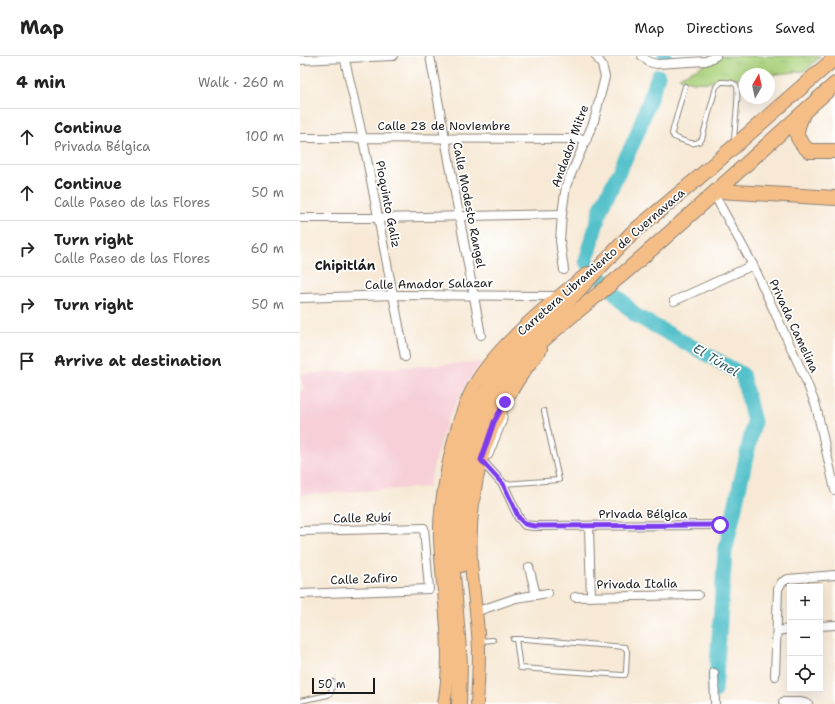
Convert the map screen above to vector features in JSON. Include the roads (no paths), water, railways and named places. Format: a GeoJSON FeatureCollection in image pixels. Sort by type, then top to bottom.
{"type":"FeatureCollection","features":[{"type":"Feature","properties":{"kind":"highway","name":"Carretera Libramiento de Cuernavaca"},"geometry":{"type":"LineString","coordinates":[[463,679],[458,639],[450,535],[450,506],[465,436],[482,398],[494,377],[526,342],[565,295],[607,259],[631,234],[733,148],[835,58]]}},
{"type":"Feature","properties":{"kind":"highway","name":"Carretera Libramiento de Cuernavaca"},"geometry":{"type":"LineString","coordinates":[[558,328],[585,307],[716,192],[835,84]]}},
{"type":"Feature","properties":{"kind":"highway"},"geometry":{"type":"LineString","coordinates":[[804,111],[796,130],[799,143],[809,151],[835,151]]}},
{"type":"Feature","properties":{"kind":"highway"},"geometry":{"type":"LineString","coordinates":[[716,192],[835,198]]}},
{"type":"Feature","properties":{"kind":"highway"},"geometry":{"type":"LineString","coordinates":[[459,704],[467,638],[460,535],[461,509],[471,454],[485,416],[500,387],[511,373],[558,328]]}},
{"type":"Feature","properties":{"kind":"highway"},"geometry":{"type":"LineString","coordinates":[[463,679],[468,704]]}},
{"type":"Feature","properties":{"kind":"main road","name":"Carretera Libramiento de Cuernavaca"},"geometry":{"type":"LineString","coordinates":[[444,704],[447,689],[448,662],[440,536],[441,515],[454,434],[471,392],[482,373],[517,335],[565,295]]}},
{"type":"Feature","properties":{"kind":"main road","name":"Carretera Libramiento de Cuernavaca"},"geometry":{"type":"LineString","coordinates":[[477,704],[478,641],[471,533],[476,484],[481,459],[494,422],[512,388],[558,328]]}},
{"type":"Feature","properties":{"kind":"street"},"geometry":{"type":"LineString","coordinates":[[300,60],[393,56]]}},
{"type":"Feature","properties":{"kind":"street","name":"Calle Modesto Rangel"},"geometry":{"type":"LineString","coordinates":[[430,56],[444,138],[475,295],[481,335]]}},
{"type":"Feature","properties":{"kind":"street","name":"Andador Mitre"},"geometry":{"type":"LineString","coordinates":[[564,270],[560,241],[566,186],[594,121],[605,77],[602,64],[596,56]]}},
{"type":"Feature","properties":{"kind":"street"},"geometry":{"type":"LineString","coordinates":[[642,56],[651,59],[657,64],[706,61],[716,56]]}},
{"type":"Feature","properties":{"kind":"street","name":"Pioquinto Galiz"},"geometry":{"type":"LineString","coordinates":[[344,57],[363,139],[405,357]]}},
{"type":"Feature","properties":{"kind":"street","name":"Calle 28 de Noviembre"},"geometry":{"type":"LineString","coordinates":[[300,138],[587,138]]}},
{"type":"Feature","properties":{"kind":"street","name":"Privada Camelina"},"geometry":{"type":"LineString","coordinates":[[716,192],[753,265],[816,406],[835,490]]}},
{"type":"Feature","properties":{"kind":"street"},"geometry":{"type":"LineString","coordinates":[[300,218],[460,217],[562,214]]}},
{"type":"Feature","properties":{"kind":"street"},"geometry":{"type":"LineString","coordinates":[[674,301],[753,265]]}},
{"type":"Feature","properties":{"kind":"street","name":"Calle Amador Salazar"},"geometry":{"type":"LineString","coordinates":[[300,298],[394,295],[565,295]]}},
{"type":"Feature","properties":{"kind":"street"},"geometry":{"type":"LineString","coordinates":[[481,459],[503,484],[519,518],[525,524],[534,526],[589,526]]}},
{"type":"Feature","properties":{"kind":"street","name":"Privada Bélgica"},"geometry":{"type":"LineString","coordinates":[[591,596],[589,526],[720,525]]}},
{"type":"Feature","properties":{"kind":"street","name":"Calle Rubí"},"geometry":{"type":"LineString","coordinates":[[300,531],[424,528],[429,589]]}},
{"type":"Feature","properties":{"kind":"street"},"geometry":{"type":"LineString","coordinates":[[529,567],[536,595]]}},
{"type":"Feature","properties":{"kind":"street"},"geometry":{"type":"LineString","coordinates":[[775,676],[778,589],[782,582],[835,575]]}},
{"type":"Feature","properties":{"kind":"street","name":"Calle Zafiro"},"geometry":{"type":"LineString","coordinates":[[300,594],[429,589]]}},
{"type":"Feature","properties":{"kind":"street"},"geometry":{"type":"LineString","coordinates":[[475,612],[496,604],[548,593]]}},
{"type":"Feature","properties":{"kind":"street","name":"Privada Italia"},"geometry":{"type":"LineString","coordinates":[[575,597],[698,595]]}},
{"type":"Feature","properties":{"kind":"street"},"geometry":{"type":"LineString","coordinates":[[823,626],[835,625]]}},
{"type":"Feature","properties":{"kind":"street"},"geometry":{"type":"LineString","coordinates":[[777,631],[787,630]]}},
{"type":"Feature","properties":{"kind":"street"},"geometry":{"type":"LineString","coordinates":[[714,673],[715,704]]}},
{"type":"Feature","properties":{"kind":"street"},"geometry":{"type":"LineString","coordinates":[[783,702],[804,703]]}},
{"type":"Feature","properties":{"kind":"lane"},"geometry":{"type":"LineString","coordinates":[[685,86],[672,134],[674,137],[696,144],[702,139],[718,83],[734,83],[737,85],[739,91],[734,118],[733,148]]}},
{"type":"Feature","properties":{"kind":"lane"},"geometry":{"type":"LineString","coordinates":[[503,484],[559,480],[544,411]]}},
{"type":"Feature","properties":{"kind":"lane"},"geometry":{"type":"LineString","coordinates":[[515,639],[625,646],[626,672],[625,675],[622,675],[520,668],[515,639]]}},
{"type":"Feature","properties":{"kind":"lane"},"geometry":{"type":"LineString","coordinates":[[478,641],[493,640]]}},
{"type":"Feature","properties":{"kind":"lane"},"geometry":{"type":"LineString","coordinates":[[300,701],[328,695],[333,682]]}},
{"type":"Feature","properties":{"kind":"waterway","name":"El Túnel"},"geometry":{"type":"LineString","coordinates":[[658,76],[636,137],[601,208],[586,261],[635,315],[742,374],[754,422],[725,552],[715,691]]}},
{"type":"Feature","properties":{"kind":"district","name":"Chipitlán"},"geometry":{"type":"Point","coordinates":[345,265]}}]}
